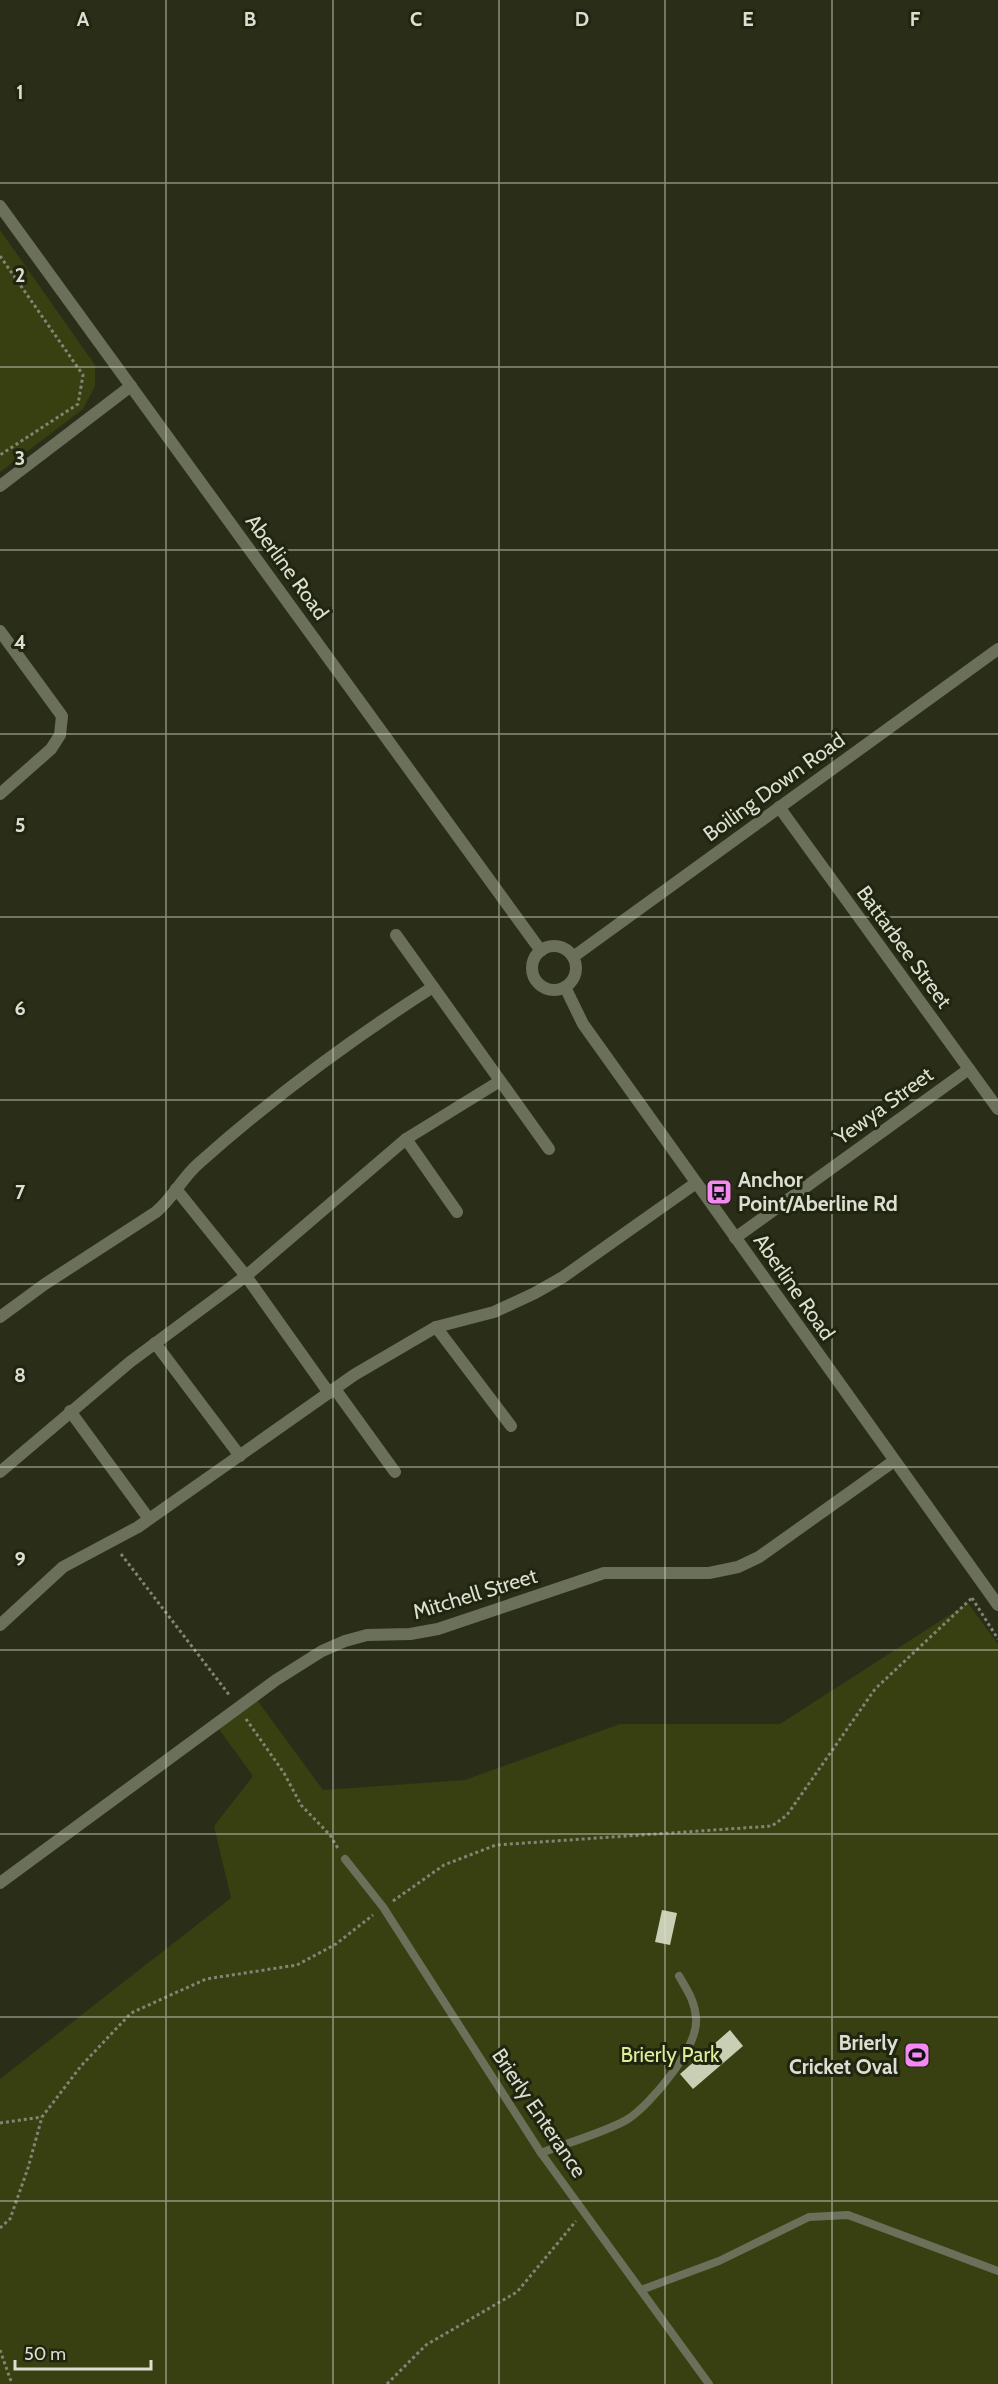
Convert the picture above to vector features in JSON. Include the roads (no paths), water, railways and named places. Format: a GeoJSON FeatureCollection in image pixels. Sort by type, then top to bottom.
{"type":"FeatureCollection","features":[{"type":"Feature","properties":{"kind":"street","name":"Aberline Road"},"geometry":{"type":"LineString","coordinates":[[0,206],[542,951]]}},
{"type":"Feature","properties":{"kind":"street"},"geometry":{"type":"LineString","coordinates":[[0,486],[131,386]]}},
{"type":"Feature","properties":{"kind":"street"},"geometry":{"type":"LineString","coordinates":[[0,631],[62,716],[60,735],[51,749],[0,794]]}},
{"type":"Feature","properties":{"kind":"street","name":"Boiling Down Road"},"geometry":{"type":"LineString","coordinates":[[573,957],[998,649]]}},
{"type":"Feature","properties":{"kind":"street","name":"Battarbee Street"},"geometry":{"type":"LineString","coordinates":[[779,807],[998,1110]]}},
{"type":"Feature","properties":{"kind":"street"},"geometry":{"type":"LineString","coordinates":[[396,935],[549,1149]]}},
{"type":"Feature","properties":{"kind":"street"},"geometry":{"type":"LineString","coordinates":[[555,946],[562,948],[573,957],[576,970],[571,983],[551,990],[538,983],[533,970],[537,956],[542,951],[555,946]]}},
{"type":"Feature","properties":{"kind":"street"},"geometry":{"type":"LineString","coordinates":[[0,1317],[45,1284],[156,1212],[168,1202],[195,1166],[308,1071],[362,1032],[433,987]]}},
{"type":"Feature","properties":{"kind":"street","name":"Aberline Road"},"geometry":{"type":"LineString","coordinates":[[565,987],[584,1024],[998,1605]]}},
{"type":"Feature","properties":{"kind":"street","name":"Yewya Street"},"geometry":{"type":"LineString","coordinates":[[735,1238],[969,1069]]}},
{"type":"Feature","properties":{"kind":"street"},"geometry":{"type":"LineString","coordinates":[[0,1472],[70,1411],[155,1343],[246,1276],[406,1139],[500,1081]]}},
{"type":"Feature","properties":{"kind":"street"},"geometry":{"type":"LineString","coordinates":[[406,1139],[457,1212]]}},
{"type":"Feature","properties":{"kind":"street"},"geometry":{"type":"LineString","coordinates":[[0,1625],[63,1567],[149,1519],[332,1391],[436,1326],[494,1312],[563,1277],[696,1183]]}},
{"type":"Feature","properties":{"kind":"street"},"geometry":{"type":"LineString","coordinates":[[176,1189],[246,1276],[395,1472]]}},
{"type":"Feature","properties":{"kind":"street"},"geometry":{"type":"LineString","coordinates":[[436,1326],[511,1426]]}},
{"type":"Feature","properties":{"kind":"street"},"geometry":{"type":"LineString","coordinates":[[155,1343],[240,1456]]}},
{"type":"Feature","properties":{"kind":"street"},"geometry":{"type":"LineString","coordinates":[[70,1411],[149,1519]]}},
{"type":"Feature","properties":{"kind":"street","name":"Mitchell Street"},"geometry":{"type":"LineString","coordinates":[[0,1883],[276,1680],[345,1641],[367,1635],[410,1634],[438,1629],[604,1573],[709,1573],[738,1567],[759,1557],[894,1461]]}},
{"type":"Feature","properties":{"kind":"lane","name":"Brierly Enterance"},"geometry":{"type":"LineString","coordinates":[[345,1858],[384,1907],[542,2153],[709,2384]]}},
{"type":"Feature","properties":{"kind":"lane"},"geometry":{"type":"LineString","coordinates":[[542,2153],[628,2119],[666,2083],[688,2047],[697,2020],[692,1997],[679,1976]]}},
{"type":"Feature","properties":{"kind":"lane"},"geometry":{"type":"LineString","coordinates":[[641,2290],[719,2261],[809,2217],[848,2216],[998,2271]]}},
{"type":"Feature","properties":{"kind":"place","name":"Anchor Point/Aberline Rd"},"geometry":{"type":"Point","coordinates":[719,1192]}},
{"type":"Feature","properties":{"kind":"place","name":"Brierly Cricket Oval"},"geometry":{"type":"Point","coordinates":[917,2055]}},
{"type":"Feature","properties":{"kind":"park label","name":"Brierly Park"},"geometry":{"type":"Point","coordinates":[670,2055]}}]}
